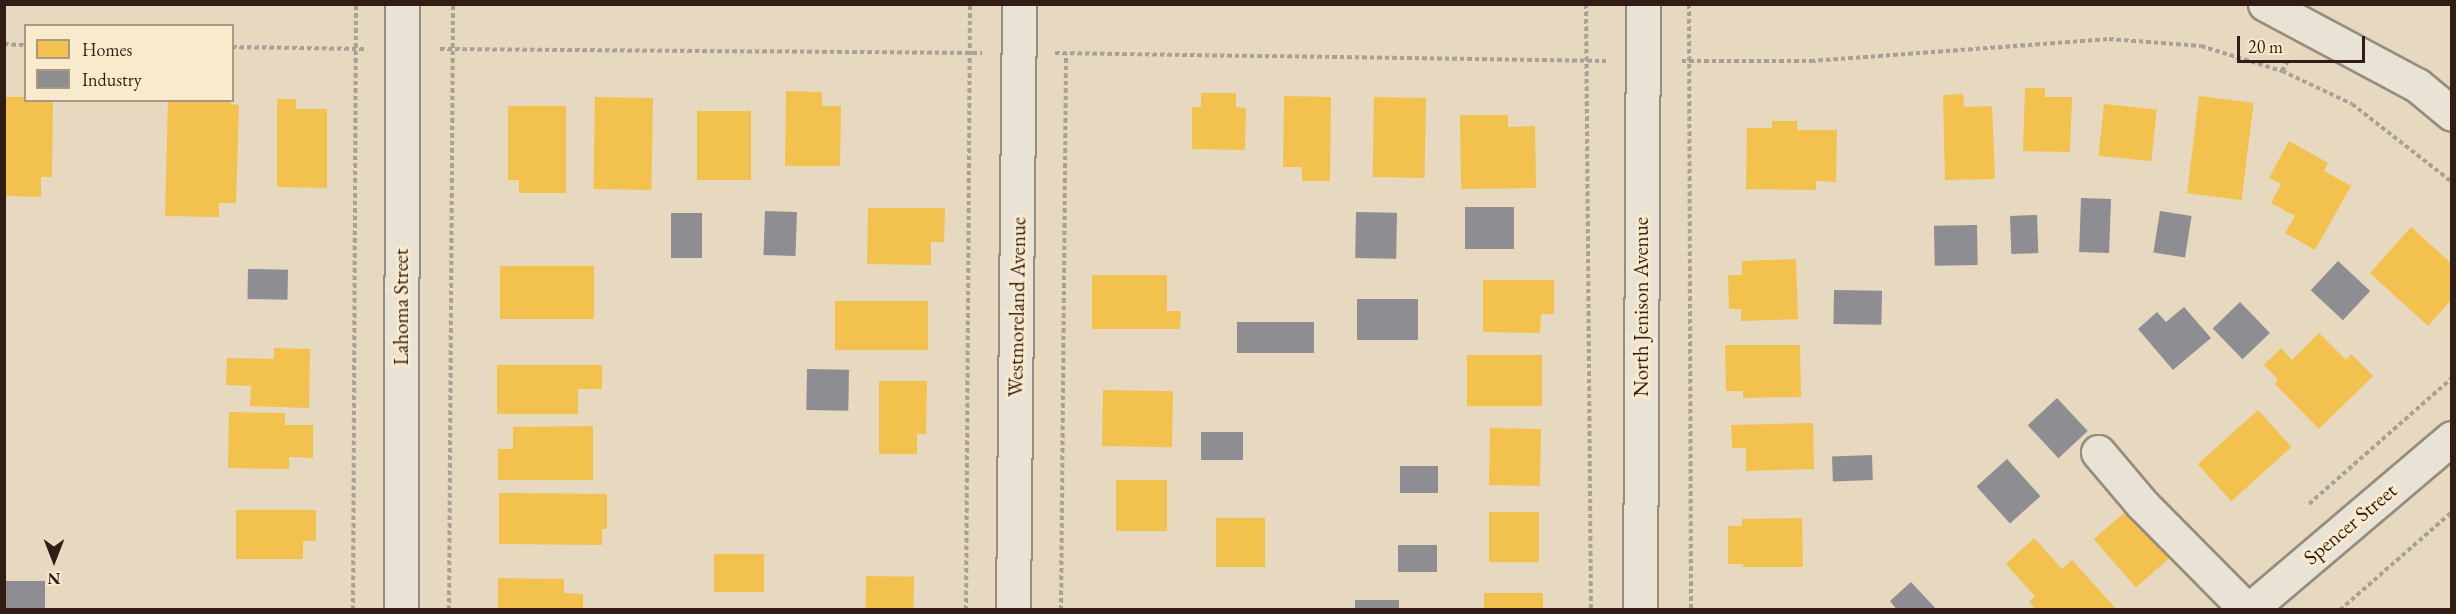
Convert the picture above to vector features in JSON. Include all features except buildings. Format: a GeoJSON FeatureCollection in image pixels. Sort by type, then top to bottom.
{"type":"FeatureCollection","features":[{"type":"Feature","properties":{"kind":"street","name":"Lahoma Street"},"geometry":{"type":"LineString","coordinates":[[400,609],[402,4]]}},
{"type":"Feature","properties":{"kind":"street","name":"Westmoreland Avenue"},"geometry":{"type":"LineString","coordinates":[[1013,609],[1019,4]]}},
{"type":"Feature","properties":{"kind":"street","name":"North Jenison Avenue"},"geometry":{"type":"LineString","coordinates":[[1640,609],[1643,4]]}},
{"type":"Feature","properties":{"kind":"street"},"geometry":{"type":"LineString","coordinates":[[2265,4],[2417,85],[2451,114]]}},
{"type":"Feature","properties":{"kind":"street","name":"Spencer Street"},"geometry":{"type":"LineString","coordinates":[[2248,609],[2451,438]]}},
{"type":"Feature","properties":{"kind":"street"},"geometry":{"type":"LineString","coordinates":[[2097,452],[2142,504],[2248,609]]}},
{"type":"Feature","properties":{"kind":"path"},"geometry":{"type":"LineString","coordinates":[[353,609],[356,4]]}},
{"type":"Feature","properties":{"kind":"path"},"geometry":{"type":"LineString","coordinates":[[449,609],[453,4]]}},
{"type":"Feature","properties":{"kind":"path"},"geometry":{"type":"LineString","coordinates":[[966,609],[970,4]]}},
{"type":"Feature","properties":{"kind":"path"},"geometry":{"type":"LineString","coordinates":[[1586,4],[1591,609]]}},
{"type":"Feature","properties":{"kind":"path"},"geometry":{"type":"LineString","coordinates":[[1689,4],[1692,609]]}},
{"type":"Feature","properties":{"kind":"path"},"geometry":{"type":"LineString","coordinates":[[2282,71],[2307,25]]}},
{"type":"Feature","properties":{"kind":"path"},"geometry":{"type":"LineString","coordinates":[[234,47],[1019,53],[1587,61],[1811,61],[2109,39],[2201,46],[2282,71],[2352,104],[2451,182]]}},
{"type":"Feature","properties":{"kind":"path"},"geometry":{"type":"LineString","coordinates":[[4,45],[24,45]]}},
{"type":"Feature","properties":{"kind":"path"},"geometry":{"type":"LineString","coordinates":[[1061,609],[1066,54]]}},
{"type":"Feature","properties":{"kind":"path"},"geometry":{"type":"LineString","coordinates":[[2301,512],[2451,378]]}},
{"type":"Feature","properties":{"kind":"path"},"geometry":{"type":"LineString","coordinates":[[2340,609],[2451,512]]}}]}
